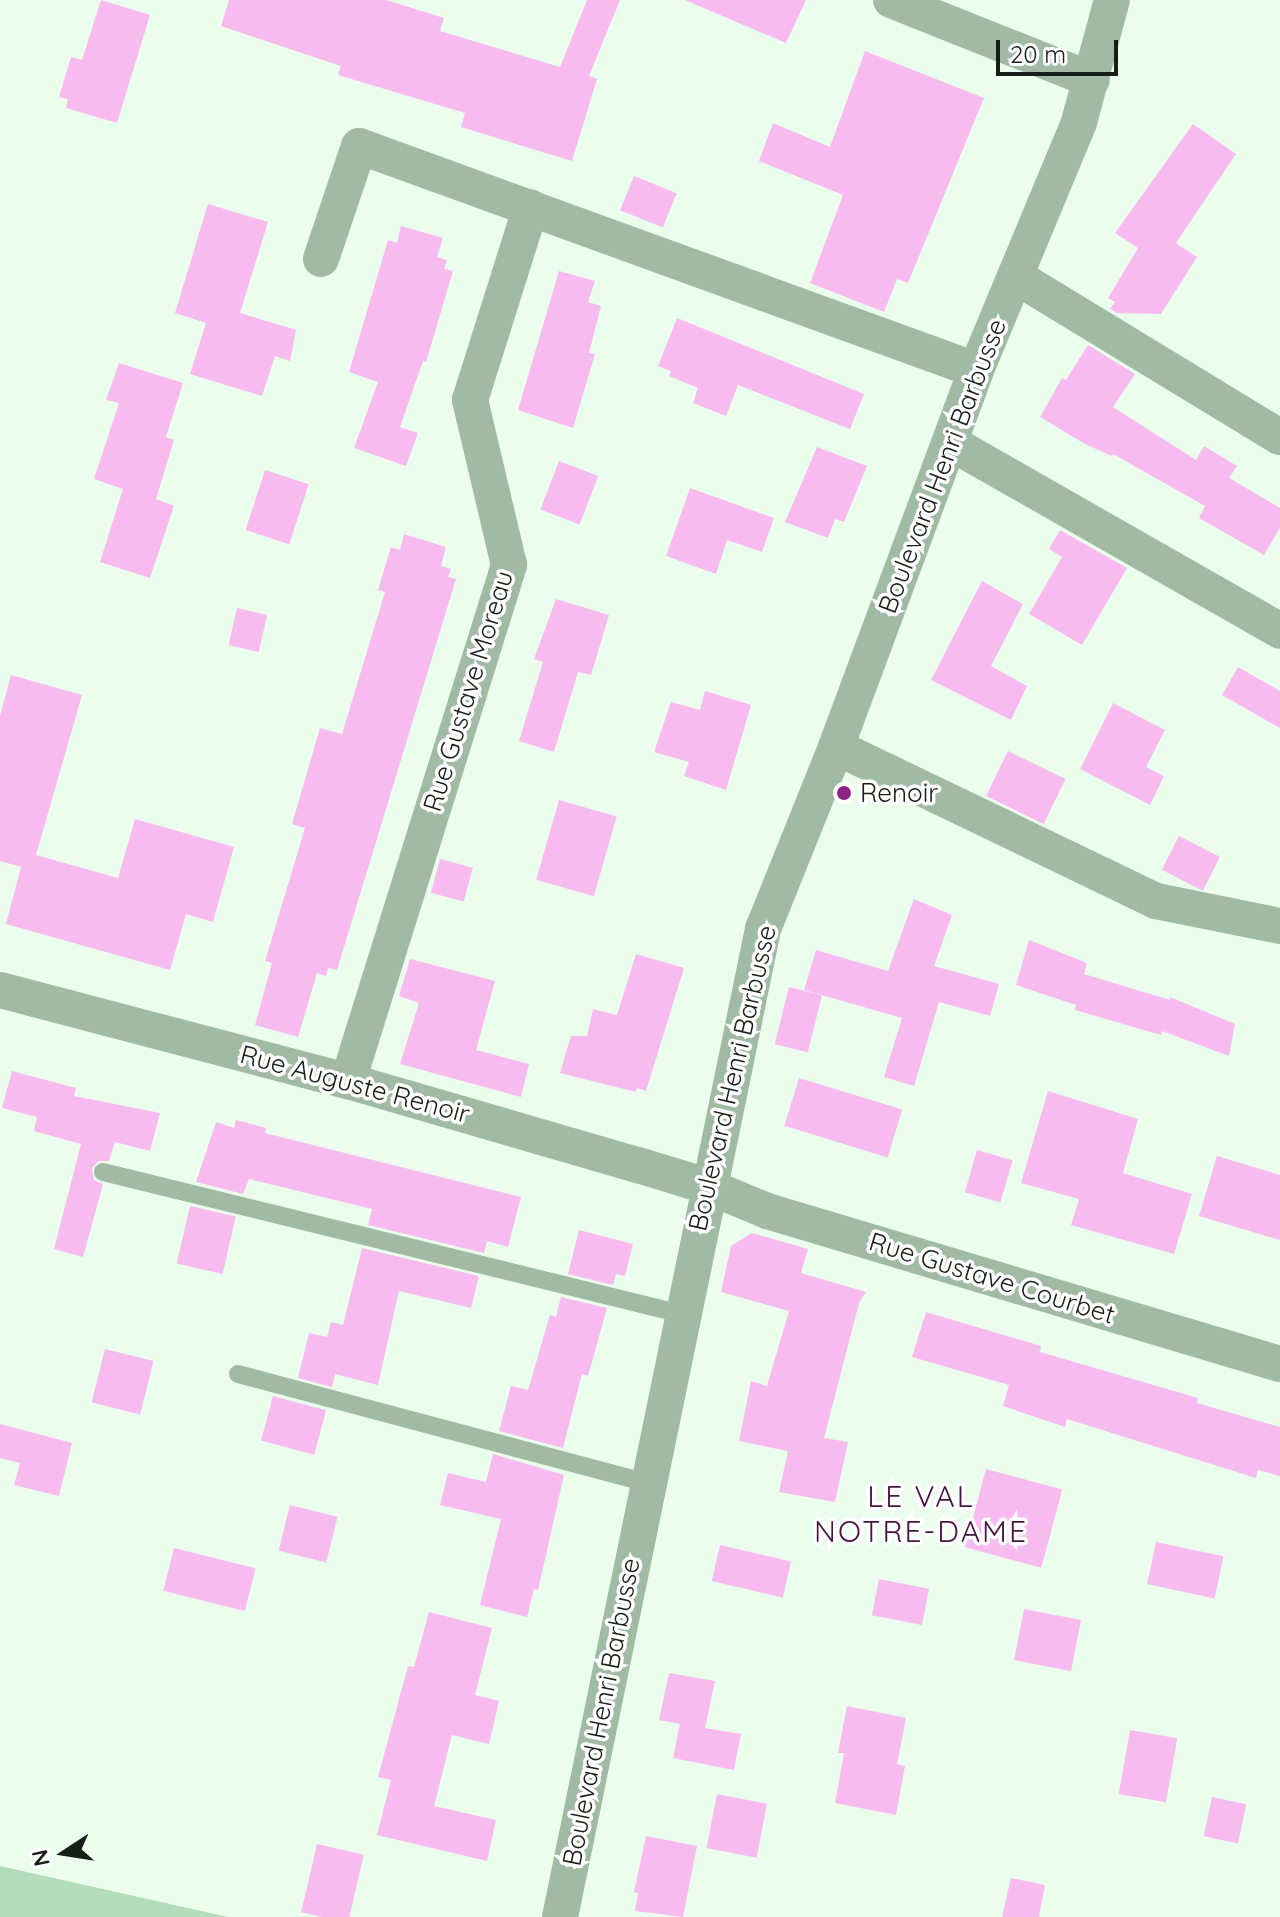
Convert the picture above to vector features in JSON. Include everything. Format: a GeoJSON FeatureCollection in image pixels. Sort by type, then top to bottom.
{"type":"FeatureCollection","features":[{"type":"Feature","properties":{"kind":"street"},"geometry":{"type":"LineString","coordinates":[[891,0],[1092,80]]}},
{"type":"Feature","properties":{"kind":"street","name":"Boulevard Henri Barbusse"},"geometry":{"type":"LineString","coordinates":[[560,1917],[707,1186],[763,929],[836,747],[976,370],[1051,193],[1092,80],[1112,0]]}},
{"type":"Feature","properties":{"kind":"street"},"geometry":{"type":"LineString","coordinates":[[321,259],[359,146],[976,370]]}},
{"type":"Feature","properties":{"kind":"street","name":"Rue Gustave Moreau"},"geometry":{"type":"LineString","coordinates":[[348,1081],[509,565],[470,400],[531,207]]}},
{"type":"Feature","properties":{"kind":"street"},"geometry":{"type":"LineString","coordinates":[[1015,276],[1280,437]]}},
{"type":"Feature","properties":{"kind":"street"},"geometry":{"type":"LineString","coordinates":[[951,443],[1280,631]]}},
{"type":"Feature","properties":{"kind":"street"},"geometry":{"type":"LineString","coordinates":[[836,747],[1156,901],[1280,926]]}},
{"type":"Feature","properties":{"kind":"street","name":"Rue Auguste Renoir"},"geometry":{"type":"LineString","coordinates":[[0,990],[348,1081],[707,1186]]}},
{"type":"Feature","properties":{"kind":"street","name":"Rue Gustave Courbet"},"geometry":{"type":"LineString","coordinates":[[707,1186],[767,1211],[1280,1364]]}},
{"type":"Feature","properties":{"kind":"lane"},"geometry":{"type":"LineString","coordinates":[[103,1172],[682,1314]]}},
{"type":"Feature","properties":{"kind":"lane"},"geometry":{"type":"LineString","coordinates":[[238,1374],[647,1483]]}},
{"type":"Feature","properties":{"kind":"green space"},"geometry":{"type":"Polygon","coordinates":[[[0,1866],[228,1917],[0,1917],[0,1866]]]}},
{"type":"Feature","properties":{"kind":"building"},"geometry":{"type":"Polygon","coordinates":[[[101,0],[150,15],[117,123],[66,108],[68,99],[59,97],[71,57],[82,60],[101,0]]]}},
{"type":"Feature","properties":{"kind":"building"},"geometry":{"type":"Polygon","coordinates":[[[229,0],[386,0],[444,18],[440,31],[560,67],[587,0],[620,0],[589,76],[597,79],[572,161],[461,127],[465,113],[338,75],[341,66],[221,26],[229,0]]]}},
{"type":"Feature","properties":{"kind":"building"},"geometry":{"type":"Polygon","coordinates":[[[685,0],[806,0],[786,43],[685,0]]]}},
{"type":"Feature","properties":{"kind":"building"},"geometry":{"type":"Polygon","coordinates":[[[865,51],[984,98],[908,283],[897,279],[884,312],[810,283],[843,195],[759,161],[773,123],[830,147],[865,51]]]}},
{"type":"Feature","properties":{"kind":"building"},"geometry":{"type":"Polygon","coordinates":[[[1193,124],[1236,154],[1176,243],[1197,257],[1161,314],[1117,313],[1110,309],[1115,302],[1108,298],[1138,248],[1115,233],[1193,124]]]}},
{"type":"Feature","properties":{"kind":"building"},"geometry":{"type":"Polygon","coordinates":[[[634,176],[677,193],[663,228],[620,210],[634,176]]]}},
{"type":"Feature","properties":{"kind":"building"},"geometry":{"type":"Polygon","coordinates":[[[208,204],[268,222],[240,313],[296,330],[290,361],[275,356],[262,396],[190,374],[206,323],[175,313],[208,204]]]}},
{"type":"Feature","properties":{"kind":"building"},"geometry":{"type":"Polygon","coordinates":[[[401,226],[443,238],[437,257],[447,260],[444,269],[453,271],[426,362],[423,361],[400,427],[418,433],[406,466],[354,448],[378,382],[349,372],[388,240],[397,243],[401,226]]]}},
{"type":"Feature","properties":{"kind":"building"},"geometry":{"type":"Polygon","coordinates":[[[559,271],[595,281],[588,302],[601,306],[589,353],[595,354],[573,428],[518,410],[559,271]]]}},
{"type":"Feature","properties":{"kind":"building"},"geometry":{"type":"Polygon","coordinates":[[[677,318],[864,394],[850,429],[738,385],[726,416],[693,403],[698,388],[669,376],[671,371],[658,366],[677,318]]]}},
{"type":"Feature","properties":{"kind":"building"},"geometry":{"type":"Polygon","coordinates":[[[1088,345],[1135,374],[1113,407],[1196,460],[1204,446],[1237,466],[1229,478],[1280,508],[1280,528],[1264,555],[1199,518],[1205,506],[1113,454],[1085,444],[1040,417],[1062,378],[1066,380],[1088,345]]]}},
{"type":"Feature","properties":{"kind":"building"},"geometry":{"type":"Polygon","coordinates":[[[119,363],[183,383],[166,437],[174,440],[156,499],[174,506],[150,578],[100,562],[123,489],[94,479],[119,403],[106,400],[119,363]]]}},
{"type":"Feature","properties":{"kind":"building"},"geometry":{"type":"Polygon","coordinates":[[[817,447],[867,466],[844,522],[835,519],[828,538],[785,522],[817,447]]]}},
{"type":"Feature","properties":{"kind":"building"},"geometry":{"type":"Polygon","coordinates":[[[559,461],[598,476],[580,525],[540,510],[559,461]]]}},
{"type":"Feature","properties":{"kind":"building"},"geometry":{"type":"Polygon","coordinates":[[[265,470],[309,484],[289,544],[246,530],[265,470]]]}},
{"type":"Feature","properties":{"kind":"building"},"geometry":{"type":"Polygon","coordinates":[[[690,488],[774,518],[762,552],[727,540],[716,574],[666,556],[690,488]]]}},
{"type":"Feature","properties":{"kind":"building"},"geometry":{"type":"Polygon","coordinates":[[[1060,530],[1127,568],[1082,645],[1029,614],[1062,557],[1049,549],[1060,530]]]}},
{"type":"Feature","properties":{"kind":"building"},"geometry":{"type":"Polygon","coordinates":[[[404,534],[446,547],[441,566],[451,569],[448,577],[456,579],[337,970],[328,968],[326,976],[317,973],[298,1037],[255,1025],[272,963],[265,961],[305,828],[292,824],[320,728],[342,734],[385,592],[378,590],[391,547],[400,550],[404,534]]]}},
{"type":"Feature","properties":{"kind":"building"},"geometry":{"type":"Polygon","coordinates":[[[982,581],[1023,604],[991,666],[1027,686],[1011,720],[931,680],[982,581]]]}},
{"type":"Feature","properties":{"kind":"building"},"geometry":{"type":"Polygon","coordinates":[[[556,599],[609,615],[591,675],[578,672],[554,752],[519,741],[543,662],[534,659],[556,599]]]}},
{"type":"Feature","properties":{"kind":"building"},"geometry":{"type":"Polygon","coordinates":[[[237,608],[267,615],[259,652],[228,645],[237,608]]]}},
{"type":"Feature","properties":{"kind":"building"},"geometry":{"type":"Polygon","coordinates":[[[1238,667],[1280,691],[1280,728],[1222,695],[1238,667]]]}},
{"type":"Feature","properties":{"kind":"building"},"geometry":{"type":"Polygon","coordinates":[[[11,675],[82,695],[36,855],[118,878],[135,819],[234,847],[213,922],[186,914],[170,970],[6,924],[21,867],[0,861],[0,716],[11,675]]]}},
{"type":"Feature","properties":{"kind":"building"},"geometry":{"type":"Polygon","coordinates":[[[705,691],[751,705],[726,790],[684,776],[689,762],[654,752],[671,702],[700,710],[705,691]]]}},
{"type":"Feature","properties":{"kind":"building"},"geometry":{"type":"Polygon","coordinates":[[[1113,703],[1165,730],[1146,767],[1164,776],[1150,805],[1080,769],[1113,703]]]}},
{"type":"Feature","properties":{"kind":"building"},"geometry":{"type":"Polygon","coordinates":[[[1008,751],[1066,779],[1044,824],[986,796],[1008,751]]]}},
{"type":"Feature","properties":{"kind":"building"},"geometry":{"type":"Polygon","coordinates":[[[559,800],[617,817],[594,896],[536,880],[559,800]]]}},
{"type":"Feature","properties":{"kind":"building"},"geometry":{"type":"Polygon","coordinates":[[[1179,836],[1220,857],[1203,891],[1162,870],[1179,836]]]}},
{"type":"Feature","properties":{"kind":"building"},"geometry":{"type":"Polygon","coordinates":[[[440,859],[473,868],[464,902],[431,893],[440,859]]]}},
{"type":"Feature","properties":{"kind":"building"},"geometry":{"type":"Polygon","coordinates":[[[914,899],[952,915],[934,966],[999,984],[990,1016],[939,1002],[914,1086],[884,1077],[902,1018],[804,990],[816,950],[888,971],[914,899]]]}},
{"type":"Feature","properties":{"kind":"building"},"geometry":{"type":"Polygon","coordinates":[[[1029,940],[1087,963],[1084,974],[1170,1000],[1170,997],[1235,1024],[1229,1056],[1162,1031],[1161,1035],[1075,1010],[1076,1005],[1016,985],[1029,940]]]}},
{"type":"Feature","properties":{"kind":"building"},"geometry":{"type":"Polygon","coordinates":[[[636,954],[684,968],[646,1091],[637,1088],[636,1092],[560,1073],[571,1036],[587,1036],[593,1009],[617,1015],[636,954]]]}},
{"type":"Feature","properties":{"kind":"building"},"geometry":{"type":"Polygon","coordinates":[[[410,959],[495,981],[476,1050],[529,1064],[521,1097],[400,1064],[419,1003],[399,996],[410,959]]]}},
{"type":"Feature","properties":{"kind":"building"},"geometry":{"type":"Polygon","coordinates":[[[789,987],[822,995],[808,1052],[775,1044],[789,987]]]}},
{"type":"Feature","properties":{"kind":"building"},"geometry":{"type":"Polygon","coordinates":[[[12,1071],[76,1088],[74,1096],[160,1113],[150,1151],[115,1142],[109,1161],[99,1161],[92,1168],[94,1180],[103,1184],[83,1257],[54,1249],[81,1144],[34,1131],[37,1117],[2,1108],[12,1071]]]}},
{"type":"Feature","properties":{"kind":"building"},"geometry":{"type":"Polygon","coordinates":[[[799,1078],[902,1110],[888,1157],[784,1126],[799,1078]]]}},
{"type":"Feature","properties":{"kind":"building"},"geometry":{"type":"Polygon","coordinates":[[[1048,1091],[1138,1119],[1123,1173],[1192,1194],[1174,1254],[1071,1225],[1079,1199],[1021,1183],[1048,1091]]]}},
{"type":"Feature","properties":{"kind":"building"},"geometry":{"type":"Polygon","coordinates":[[[236,1120],[266,1128],[265,1133],[521,1197],[508,1247],[487,1241],[484,1253],[368,1225],[372,1209],[249,1179],[243,1194],[196,1182],[216,1122],[234,1128],[236,1120]]]}},
{"type":"Feature","properties":{"kind":"building"},"geometry":{"type":"Polygon","coordinates":[[[977,1150],[1013,1160],[1000,1202],[965,1192],[977,1150]]]}},
{"type":"Feature","properties":{"kind":"building"},"geometry":{"type":"Polygon","coordinates":[[[1217,1156],[1280,1175],[1280,1240],[1199,1216],[1217,1156]]]}},
{"type":"Feature","properties":{"kind":"building"},"geometry":{"type":"Polygon","coordinates":[[[190,1206],[236,1217],[223,1274],[177,1263],[190,1206]]]}},
{"type":"Feature","properties":{"kind":"building"},"geometry":{"type":"Polygon","coordinates":[[[579,1230],[633,1244],[625,1276],[616,1274],[613,1285],[568,1274],[579,1230]]]}},
{"type":"Feature","properties":{"kind":"building"},"geometry":{"type":"Polygon","coordinates":[[[752,1233],[808,1249],[801,1273],[866,1292],[859,1303],[824,1438],[848,1442],[835,1502],[779,1492],[788,1451],[739,1441],[751,1381],[767,1386],[789,1311],[721,1292],[731,1246],[752,1233]]]}},
{"type":"Feature","properties":{"kind":"building"},"geometry":{"type":"Polygon","coordinates":[[[362,1248],[479,1276],[471,1308],[399,1291],[378,1385],[335,1374],[332,1387],[298,1378],[309,1333],[327,1337],[331,1322],[343,1325],[362,1248]]]}},
{"type":"Feature","properties":{"kind":"building"},"geometry":{"type":"Polygon","coordinates":[[[561,1297],[607,1308],[588,1376],[582,1374],[563,1448],[499,1431],[511,1386],[528,1390],[550,1315],[556,1317],[561,1297]]]}},
{"type":"Feature","properties":{"kind":"building"},"geometry":{"type":"Polygon","coordinates":[[[926,1312],[1041,1346],[1040,1352],[1198,1398],[1197,1403],[1280,1427],[1280,1476],[1258,1470],[1256,1478],[1067,1419],[1065,1427],[1003,1406],[1009,1385],[912,1357],[926,1312]]]}},
{"type":"Feature","properties":{"kind":"building"},"geometry":{"type":"Polygon","coordinates":[[[105,1349],[154,1361],[140,1414],[92,1402],[105,1349]]]}},
{"type":"Feature","properties":{"kind":"building"},"geometry":{"type":"Polygon","coordinates":[[[273,1396],[326,1410],[314,1455],[261,1440],[273,1396]]]}},
{"type":"Feature","properties":{"kind":"building"},"geometry":{"type":"Polygon","coordinates":[[[0,1424],[72,1443],[59,1496],[14,1485],[20,1463],[0,1458],[0,1424]]]}},
{"type":"Feature","properties":{"kind":"building"},"geometry":{"type":"Polygon","coordinates":[[[493,1454],[564,1475],[538,1590],[534,1589],[527,1617],[480,1605],[501,1519],[440,1505],[448,1473],[486,1482],[493,1454]]]}},
{"type":"Feature","properties":{"kind":"building"},"geometry":{"type":"Polygon","coordinates":[[[986,1469],[1062,1489],[1041,1568],[965,1547],[986,1469]]]}},
{"type":"Feature","properties":{"kind":"building"},"geometry":{"type":"Polygon","coordinates":[[[290,1505],[338,1517],[326,1562],[279,1551],[290,1505]]]}},
{"type":"Feature","properties":{"kind":"building"},"geometry":{"type":"Polygon","coordinates":[[[1156,1542],[1223,1556],[1215,1598],[1147,1584],[1156,1542]]]}},
{"type":"Feature","properties":{"kind":"building"},"geometry":{"type":"Polygon","coordinates":[[[720,1545],[791,1561],[783,1597],[712,1581],[720,1545]]]}},
{"type":"Feature","properties":{"kind":"building"},"geometry":{"type":"Polygon","coordinates":[[[174,1548],[256,1568],[245,1611],[163,1591],[174,1548]]]}},
{"type":"Feature","properties":{"kind":"building"},"geometry":{"type":"Polygon","coordinates":[[[879,1579],[929,1589],[922,1625],[872,1615],[879,1579]]]}},
{"type":"Feature","properties":{"kind":"building"},"geometry":{"type":"Polygon","coordinates":[[[1024,1609],[1081,1620],[1071,1671],[1014,1660],[1024,1609]]]}},
{"type":"Feature","properties":{"kind":"building"},"geometry":{"type":"Polygon","coordinates":[[[429,1612],[492,1628],[475,1695],[499,1701],[489,1744],[452,1735],[434,1806],[496,1820],[487,1861],[377,1835],[391,1780],[378,1777],[408,1666],[414,1667],[429,1612]]]}},
{"type":"Feature","properties":{"kind":"building"},"geometry":{"type":"Polygon","coordinates":[[[669,1673],[715,1681],[705,1728],[741,1734],[734,1770],[673,1758],[680,1724],[659,1720],[669,1673]]]}},
{"type":"Feature","properties":{"kind":"building"},"geometry":{"type":"Polygon","coordinates":[[[847,1706],[906,1718],[897,1764],[905,1766],[896,1815],[835,1803],[844,1753],[838,1753],[847,1706]]]}},
{"type":"Feature","properties":{"kind":"building"},"geometry":{"type":"Polygon","coordinates":[[[1130,1730],[1177,1738],[1166,1802],[1119,1794],[1130,1730]]]}},
{"type":"Feature","properties":{"kind":"building"},"geometry":{"type":"Polygon","coordinates":[[[717,1794],[767,1804],[757,1858],[707,1848],[717,1794]]]}},
{"type":"Feature","properties":{"kind":"building"},"geometry":{"type":"Polygon","coordinates":[[[1212,1797],[1246,1804],[1238,1843],[1204,1836],[1212,1797]]]}},
{"type":"Feature","properties":{"kind":"building"},"geometry":{"type":"Polygon","coordinates":[[[646,1836],[697,1846],[683,1917],[635,1911],[638,1893],[634,1892],[646,1836]]]}},
{"type":"Feature","properties":{"kind":"building"},"geometry":{"type":"Polygon","coordinates":[[[317,1844],[364,1855],[349,1917],[322,1917],[301,1912],[317,1844]]]}},
{"type":"Feature","properties":{"kind":"building"},"geometry":{"type":"Polygon","coordinates":[[[1011,1878],[1045,1885],[1039,1917],[1002,1917],[1011,1878]]]}},
{"type":"Feature","properties":{"kind":"place","name":"Renoir"},"geometry":{"type":"Point","coordinates":[844,793]}},
{"type":"Feature","properties":{"kind":"district","name":"LE VAL NOTRE-DAME"},"geometry":{"type":"Point","coordinates":[921,1513]}}]}
